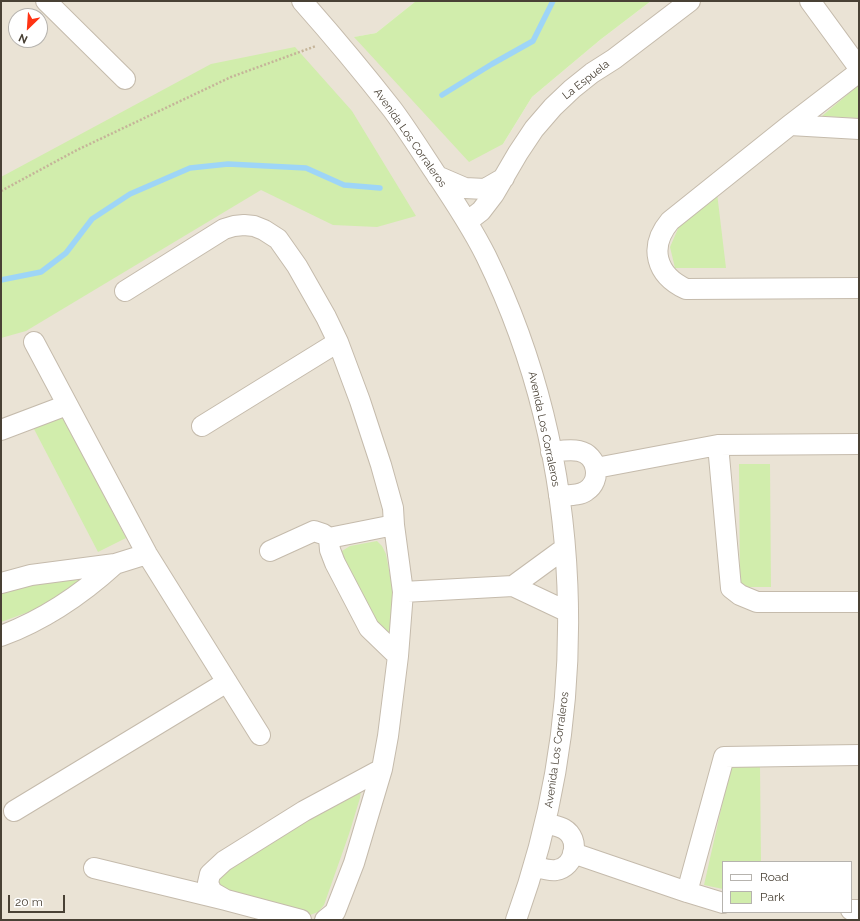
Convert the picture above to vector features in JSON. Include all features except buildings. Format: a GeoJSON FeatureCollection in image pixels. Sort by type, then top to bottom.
{"type":"FeatureCollection","features":[{"type":"Feature","properties":{"kind":"street"},"geometry":{"type":"LineString","coordinates":[[46,1],[125,79]]}},
{"type":"Feature","properties":{"kind":"street","name":"Avenida Los Corraleros"},"geometry":{"type":"LineString","coordinates":[[302,1],[393,110],[468,221],[502,289],[518,329],[532,369],[542,410],[559,496],[565,548],[568,612],[567,666],[557,766],[546,823],[534,866],[516,920]]}},
{"type":"Feature","properties":{"kind":"street","name":"La Espuela"},"geometry":{"type":"LineString","coordinates":[[468,221],[481,211],[494,194],[534,129],[553,107],[592,73],[614,59],[690,1]]}},
{"type":"Feature","properties":{"kind":"street"},"geometry":{"type":"LineString","coordinates":[[810,1],[859,68]]}},
{"type":"Feature","properties":{"kind":"street"},"geometry":{"type":"LineString","coordinates":[[859,72],[670,221],[660,236],[658,254],[663,271],[669,279],[686,289],[859,288]]}},
{"type":"Feature","properties":{"kind":"street"},"geometry":{"type":"LineString","coordinates":[[790,125],[859,129]]}},
{"type":"Feature","properties":{"kind":"street","name":"La Espuela"},"geometry":{"type":"LineString","coordinates":[[437,175],[465,188],[486,189],[504,178]]}},
{"type":"Feature","properties":{"kind":"street"},"geometry":{"type":"LineString","coordinates":[[125,291],[224,229],[234,226],[254,226],[271,234],[278,239],[297,266],[326,317],[338,342],[360,401],[381,465],[393,508],[403,592],[393,702],[382,769],[354,863],[334,912],[325,920]]}},
{"type":"Feature","properties":{"kind":"street"},"geometry":{"type":"LineString","coordinates":[[34,342],[147,554],[260,735]]}},
{"type":"Feature","properties":{"kind":"street"},"geometry":{"type":"LineString","coordinates":[[202,426],[338,342]]}},
{"type":"Feature","properties":{"kind":"street"},"geometry":{"type":"LineString","coordinates":[[1,430],[67,405]]}},
{"type":"Feature","properties":{"kind":"street"},"geometry":{"type":"LineString","coordinates":[[596,468],[718,445],[859,444]]}},
{"type":"Feature","properties":{"kind":"street"},"geometry":{"type":"LineString","coordinates":[[718,445],[731,588],[740,595],[757,602],[859,602]]}},
{"type":"Feature","properties":{"kind":"street"},"geometry":{"type":"LineString","coordinates":[[551,452],[574,450],[584,452],[592,459],[597,472],[593,486],[586,492],[578,495],[559,496]]}},
{"type":"Feature","properties":{"kind":"street"},"geometry":{"type":"LineString","coordinates":[[270,551],[314,531],[329,538],[394,525]]}},
{"type":"Feature","properties":{"kind":"street"},"geometry":{"type":"LineString","coordinates":[[329,538],[330,550],[334,563],[369,628],[398,656]]}},
{"type":"Feature","properties":{"kind":"street"},"geometry":{"type":"LineString","coordinates":[[513,586],[565,548]]}},
{"type":"Feature","properties":{"kind":"street"},"geometry":{"type":"LineString","coordinates":[[1,583],[31,576],[115,564],[147,554]]}},
{"type":"Feature","properties":{"kind":"street"},"geometry":{"type":"LineString","coordinates":[[1,636],[23,627],[66,604],[89,587],[115,564]]}},
{"type":"Feature","properties":{"kind":"street"},"geometry":{"type":"LineString","coordinates":[[403,592],[513,586],[568,612]]}},
{"type":"Feature","properties":{"kind":"street"},"geometry":{"type":"LineString","coordinates":[[14,811],[227,682]]}},
{"type":"Feature","properties":{"kind":"street"},"geometry":{"type":"LineString","coordinates":[[687,892],[724,757],[859,755]]}},
{"type":"Feature","properties":{"kind":"street"},"geometry":{"type":"LineString","coordinates":[[226,900],[212,892],[208,884],[210,874],[224,861],[304,811],[382,769]]}},
{"type":"Feature","properties":{"kind":"street"},"geometry":{"type":"LineString","coordinates":[[534,866],[548,870],[557,870],[568,863],[574,853],[573,841],[568,832],[563,828],[546,823]]}},
{"type":"Feature","properties":{"kind":"street"},"geometry":{"type":"LineString","coordinates":[[574,853],[687,892],[722,902]]}},
{"type":"Feature","properties":{"kind":"street"},"geometry":{"type":"LineString","coordinates":[[94,868],[301,920]]}},
{"type":"Feature","properties":{"kind":"path"},"geometry":{"type":"LineString","coordinates":[[1,191],[77,150],[231,77],[335,40]]}},
{"type":"Feature","properties":{"kind":"shaded area"},"geometry":{"type":"Polygon","coordinates":[[[1,1],[416,1],[376,33],[355,37],[503,144],[532,97],[600,40],[651,1],[859,1],[859,920],[1,920],[1,1]]]}},
{"type":"Feature","properties":{"kind":"green space"},"geometry":{"type":"Polygon","coordinates":[[[416,1],[651,1],[600,40],[532,97],[503,144],[469,162],[354,37],[376,33],[416,1]]]}},
{"type":"Feature","properties":{"kind":"green space"},"geometry":{"type":"Polygon","coordinates":[[[295,47],[352,111],[416,216],[377,227],[333,225],[261,190],[26,331],[1,338],[1,177],[211,64],[295,47]]]}},
{"type":"Feature","properties":{"kind":"green space"},"geometry":{"type":"Polygon","coordinates":[[[859,85],[859,118],[822,116],[859,85]]]}},
{"type":"Feature","properties":{"kind":"green space"},"geometry":{"type":"Polygon","coordinates":[[[717,193],[726,268],[675,268],[670,247],[681,222],[717,193]]]}},
{"type":"Feature","properties":{"kind":"green space"},"geometry":{"type":"Polygon","coordinates":[[[62,415],[126,538],[98,552],[34,429],[62,415]]]}},
{"type":"Feature","properties":{"kind":"green space"},"geometry":{"type":"Polygon","coordinates":[[[739,464],[770,464],[771,587],[740,587],[739,464]]]}},
{"type":"Feature","properties":{"kind":"green space"},"geometry":{"type":"Polygon","coordinates":[[[377,541],[382,546],[386,554],[395,602],[390,637],[373,622],[340,557],[342,551],[350,546],[377,541]]]}},
{"type":"Feature","properties":{"kind":"green space"},"geometry":{"type":"Polygon","coordinates":[[[86,577],[45,606],[1,622],[1,593],[35,584],[86,577]]]}},
{"type":"Feature","properties":{"kind":"green space"},"geometry":{"type":"Polygon","coordinates":[[[731,765],[760,766],[761,861],[722,861],[722,889],[704,885],[731,765]]]}},
{"type":"Feature","properties":{"kind":"green space"},"geometry":{"type":"Polygon","coordinates":[[[361,790],[349,834],[324,905],[318,912],[310,915],[232,894],[216,888],[217,874],[264,842],[361,790]]]}},
{"type":"Feature","properties":{"kind":"waterway"},"geometry":{"type":"LineString","coordinates":[[442,95],[533,41],[553,1]]}},
{"type":"Feature","properties":{"kind":"waterway"},"geometry":{"type":"LineString","coordinates":[[1,280],[41,272],[66,253],[92,219],[130,194],[190,168],[228,164],[306,168],[344,185],[380,188]]}}]}
